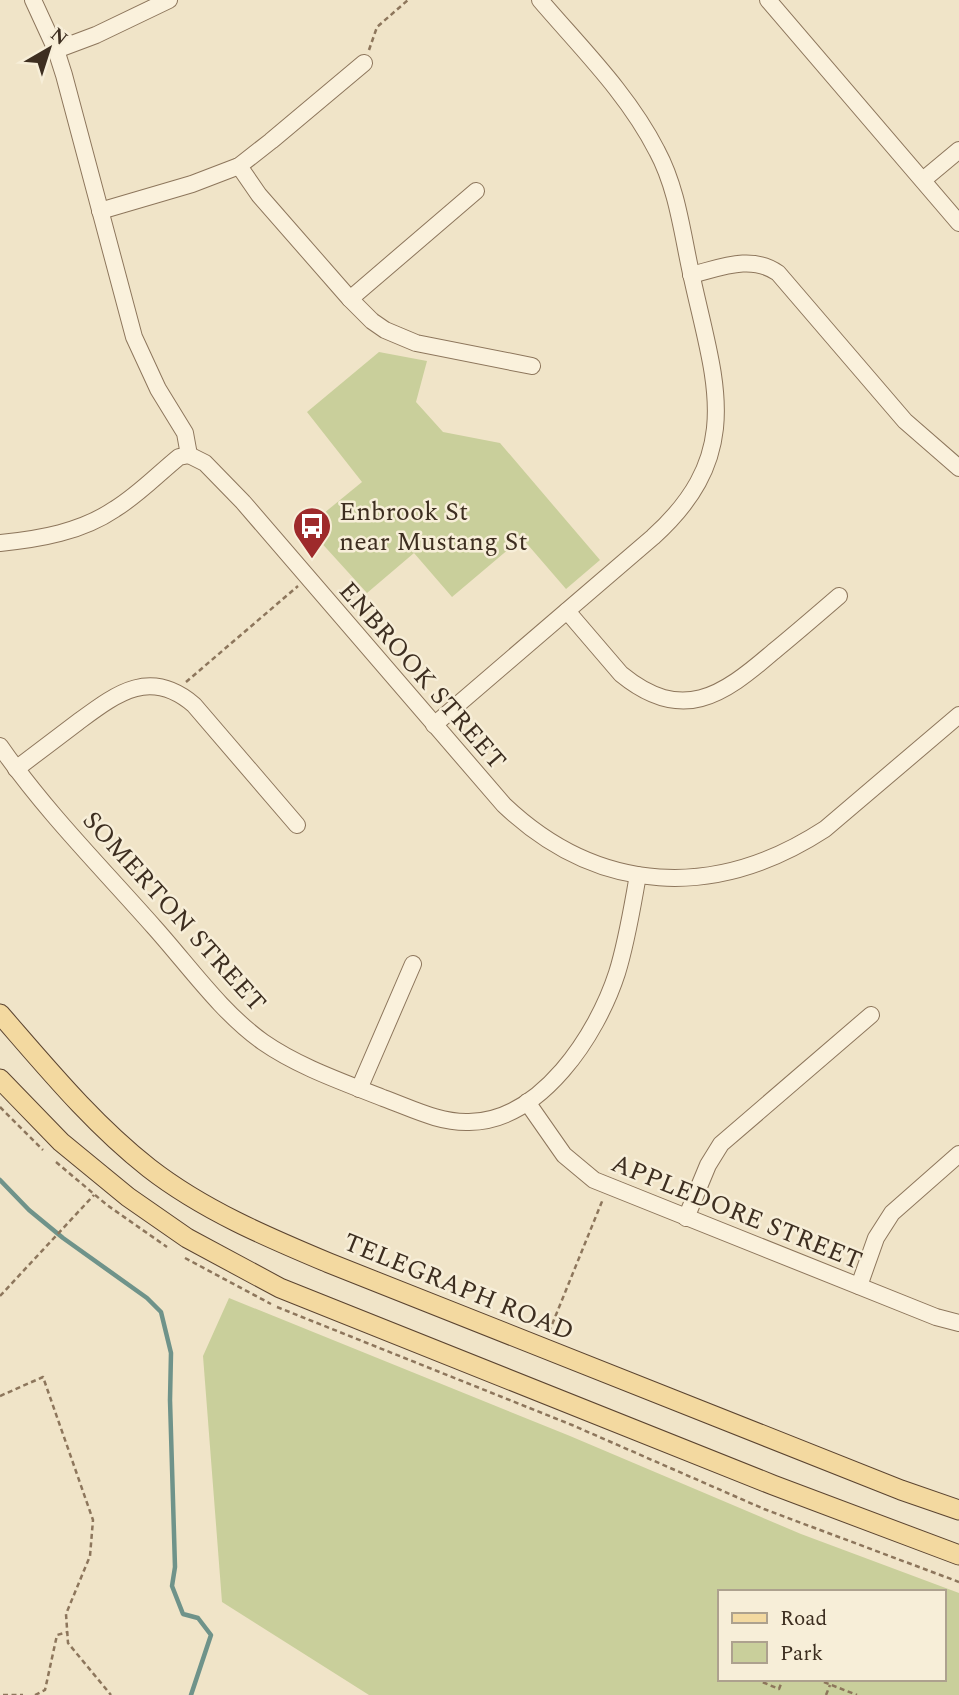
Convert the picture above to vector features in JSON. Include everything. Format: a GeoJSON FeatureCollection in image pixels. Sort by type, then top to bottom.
{"type":"FeatureCollection","features":[{"type":"Feature","properties":{"kind":"main road","name":"TELEGRAPH ROAD"},"geometry":{"type":"LineString","coordinates":[[0,1014],[80,1104],[126,1149],[168,1181],[216,1211],[278,1242],[329,1263],[889,1485],[959,1510]]}},
{"type":"Feature","properties":{"kind":"main road"},"geometry":{"type":"LineString","coordinates":[[0,1079],[61,1142],[128,1197],[187,1238],[280,1289],[773,1485],[959,1555]]}},
{"type":"Feature","properties":{"kind":"street"},"geometry":{"type":"LineString","coordinates":[[0,542],[54,534],[95,520],[126,502],[179,457],[189,454],[184,433],[149,371],[134,337],[56,50],[33,0]]}},
{"type":"Feature","properties":{"kind":"street"},"geometry":{"type":"LineString","coordinates":[[56,50],[96,35],[169,0]]}},
{"type":"Feature","properties":{"kind":"street"},"geometry":{"type":"LineString","coordinates":[[434,725],[675,516],[694,489],[709,459],[716,423],[715,380],[667,172],[658,152],[621,94],[540,0]]}},
{"type":"Feature","properties":{"kind":"street"},"geometry":{"type":"LineString","coordinates":[[768,0],[959,223]]}},
{"type":"Feature","properties":{"kind":"street"},"geometry":{"type":"LineString","coordinates":[[100,211],[192,184],[239,166],[364,63]]}},
{"type":"Feature","properties":{"kind":"street"},"geometry":{"type":"LineString","coordinates":[[923,180],[959,150]]}},
{"type":"Feature","properties":{"kind":"street"},"geometry":{"type":"LineString","coordinates":[[239,166],[259,195],[372,321],[416,343],[532,366]]}},
{"type":"Feature","properties":{"kind":"street"},"geometry":{"type":"LineString","coordinates":[[350,299],[476,191]]}},
{"type":"Feature","properties":{"kind":"street"},"geometry":{"type":"LineString","coordinates":[[691,275],[748,263],[763,265],[778,273],[905,421],[958,468]]}},
{"type":"Feature","properties":{"kind":"street","name":"ENBROOK STREET"},"geometry":{"type":"LineString","coordinates":[[189,454],[201,459],[223,480],[495,796],[555,846],[598,865],[638,875],[674,877],[716,875],[762,863],[825,829],[959,715]]}},
{"type":"Feature","properties":{"kind":"street"},"geometry":{"type":"LineString","coordinates":[[567,611],[631,682],[667,698],[698,700],[733,685],[839,596]]}},
{"type":"Feature","properties":{"kind":"street"},"geometry":{"type":"LineString","coordinates":[[16,769],[120,692],[150,686],[177,692],[203,714],[297,825]]}},
{"type":"Feature","properties":{"kind":"street","name":"SOMERTON STREET"},"geometry":{"type":"LineString","coordinates":[[0,746],[16,769],[245,1028],[293,1061],[359,1089],[450,1121],[501,1117],[542,1091],[565,1066],[600,1014],[621,959],[638,875]]}},
{"type":"Feature","properties":{"kind":"street"},"geometry":{"type":"LineString","coordinates":[[359,1089],[413,964]]}},
{"type":"Feature","properties":{"kind":"street"},"geometry":{"type":"LineString","coordinates":[[685,1218],[708,1165],[721,1144],[871,1015]]}},
{"type":"Feature","properties":{"kind":"street","name":"APPLEDORE STREET"},"geometry":{"type":"LineString","coordinates":[[527,1102],[573,1165],[594,1180],[936,1317],[959,1323]]}},
{"type":"Feature","properties":{"kind":"street"},"geometry":{"type":"LineString","coordinates":[[859,1286],[877,1237],[892,1213],[959,1154]]}},
{"type":"Feature","properties":{"kind":"path"},"geometry":{"type":"LineString","coordinates":[[364,63],[377,27],[408,0]]}},
{"type":"Feature","properties":{"kind":"path"},"geometry":{"type":"LineString","coordinates":[[177,692],[307,578]]}},
{"type":"Feature","properties":{"kind":"path"},"geometry":{"type":"LineString","coordinates":[[549,1332],[608,1186]]}},
{"type":"Feature","properties":{"kind":"path"},"geometry":{"type":"LineString","coordinates":[[0,1296],[94,1195]]}},
{"type":"Feature","properties":{"kind":"path"},"geometry":{"type":"LineString","coordinates":[[0,1396],[43,1377],[93,1520],[90,1556],[66,1614],[68,1643],[111,1695]]}},
{"type":"Feature","properties":{"kind":"path"},"geometry":{"type":"LineString","coordinates":[[35,1695],[44,1690],[57,1635],[68,1632]]}},
{"type":"Feature","properties":{"kind":"path"},"geometry":{"type":"LineString","coordinates":[[760,1681],[779,1689],[782,1681]]}},
{"type":"Feature","properties":{"kind":"path"},"geometry":{"type":"LineString","coordinates":[[821,1681],[857,1695]]}},
{"type":"Feature","properties":{"kind":"path"},"geometry":{"type":"LineString","coordinates":[[826,1695],[830,1685]]}},
{"type":"Feature","properties":{"kind":"path"},"geometry":{"type":"LineString","coordinates":[[3,1695],[23,1695]]}},
{"type":"Feature","properties":{"kind":"green space"},"geometry":{"type":"Polygon","coordinates":[[[379,352],[427,361],[416,402],[443,432],[500,443],[600,560],[566,589],[522,538],[452,597],[414,553],[367,593],[307,527],[362,482],[307,412],[379,352]]]}},
{"type":"Feature","properties":{"kind":"green space"},"geometry":{"type":"Polygon","coordinates":[[[229,1298],[570,1436],[801,1534],[959,1593],[959,1695],[369,1695],[222,1602],[203,1356],[229,1298]]]}},
{"type":"Feature","properties":{"kind":"waterway"},"geometry":{"type":"LineString","coordinates":[[0,1180],[29,1210],[63,1238],[147,1298],[161,1312],[171,1353],[175,1567],[172,1586],[183,1614],[198,1618],[211,1635],[191,1695]]}},
{"type":"Feature","properties":{"kind":"place","name":"Enbrook St near Mustang St"},"geometry":{"type":"Point","coordinates":[312,560]}}]}
